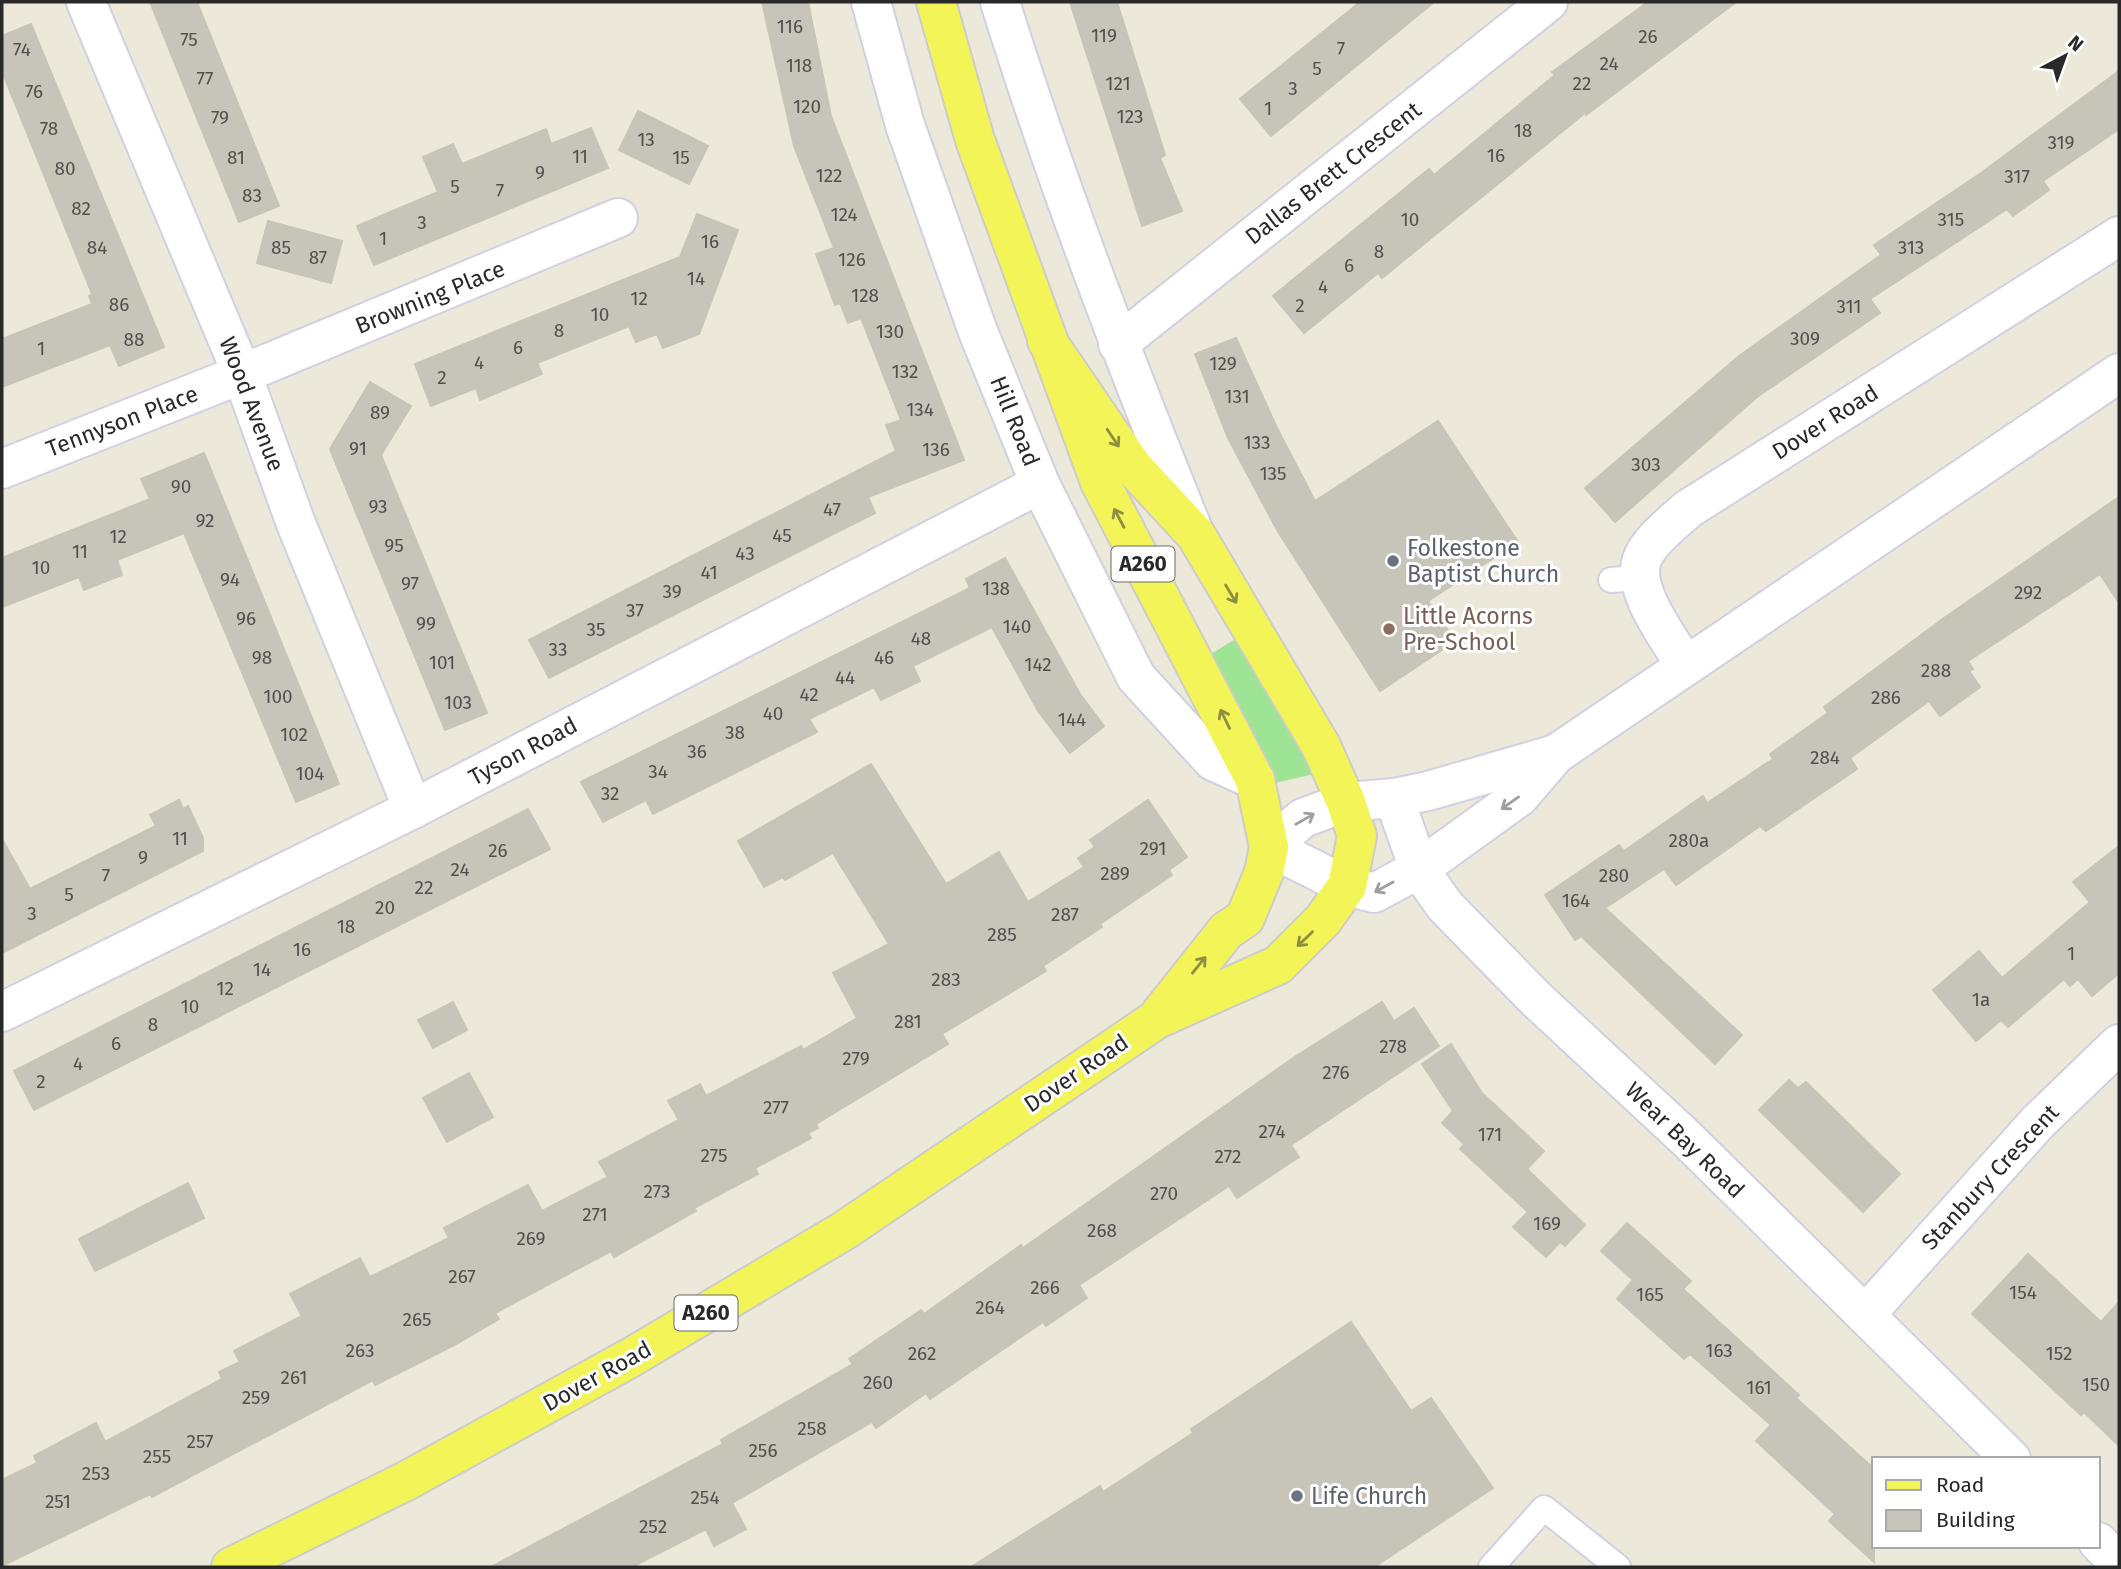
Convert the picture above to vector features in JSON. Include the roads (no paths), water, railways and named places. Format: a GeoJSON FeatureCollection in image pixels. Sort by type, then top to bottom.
{"type":"FeatureCollection","features":[{"type":"Feature","properties":{"kind":"main road","name":"A260"},"geometry":{"type":"LineString","coordinates":[[936,2],[975,140],[1100,482],[1255,780],[1269,846],[1264,872],[1245,918],[1227,931],[1157,1018]]}},
{"type":"Feature","properties":{"kind":"main road","name":"A260"},"geometry":{"type":"LineString","coordinates":[[1047,341],[1133,467],[1196,536],[1321,747],[1346,802],[1357,836],[1348,886],[1323,920],[1278,965],[1157,1018]]}},
{"type":"Feature","properties":{"kind":"main road","name":"Dover Road"},"geometry":{"type":"LineString","coordinates":[[231,1567],[406,1480],[654,1344],[845,1230],[1157,1018]]}},
{"type":"Feature","properties":{"kind":"street","name":"Wood Avenue"},"geometry":{"type":"LineString","coordinates":[[86,2],[242,374],[295,521],[413,809]]}},
{"type":"Feature","properties":{"kind":"street","name":"Hill Road"},"geometry":{"type":"LineString","coordinates":[[871,2],[905,125],[977,329],[1041,484],[1136,677],[1213,761],[1255,780]]}},
{"type":"Feature","properties":{"kind":"street"},"geometry":{"type":"LineString","coordinates":[[1000,2],[1058,181],[1118,344],[1196,536]]}},
{"type":"Feature","properties":{"kind":"street","name":"Dallas Brett Crescent"},"geometry":{"type":"LineString","coordinates":[[1118,344],[1548,2]]}},
{"type":"Feature","properties":{"kind":"street","name":"Browning Place"},"geometry":{"type":"LineString","coordinates":[[242,374],[618,218]]}},
{"type":"Feature","properties":{"kind":"street","name":"Dover Road"},"geometry":{"type":"LineString","coordinates":[[1685,664],[1645,599],[1626,579],[1657,538],[1688,509],[2119,236]]}},
{"type":"Feature","properties":{"kind":"street"},"geometry":{"type":"LineString","coordinates":[[1556,754],[1394,798],[1346,802],[1303,817],[1269,846],[1348,886],[1374,893],[1419,869],[1519,797],[1556,754],[1685,664],[2119,373]]}},
{"type":"Feature","properties":{"kind":"street","name":"Tennyson Place"},"geometry":{"type":"LineString","coordinates":[[2,469],[242,374]]}},
{"type":"Feature","properties":{"kind":"street","name":"Tyson Road"},"geometry":{"type":"LineString","coordinates":[[2,1012],[413,809],[1041,484]]}},
{"type":"Feature","properties":{"kind":"street","name":"Wear Bay Road"},"geometry":{"type":"LineString","coordinates":[[1394,798],[1419,869],[1445,906],[1536,999],[1687,1139],[2009,1457]]}},
{"type":"Feature","properties":{"kind":"street","name":"Stanbury Crescent"},"geometry":{"type":"LineString","coordinates":[[1865,1315],[2038,1122],[2119,1044]]}},
{"type":"Feature","properties":{"kind":"street"},"geometry":{"type":"LineString","coordinates":[[2100,1544],[2119,1563]]}},
{"type":"Feature","properties":{"kind":"lane"},"geometry":{"type":"LineString","coordinates":[[1492,1567],[1544,1508],[1618,1567]]}},
{"type":"Feature","properties":{"kind":"place","name":"Folkestone Baptist Church"},"geometry":{"type":"Point","coordinates":[1393,561]}},
{"type":"Feature","properties":{"kind":"place","name":"Little Acorns Pre-School"},"geometry":{"type":"Point","coordinates":[1389,629]}},
{"type":"Feature","properties":{"kind":"place","name":"Life Church"},"geometry":{"type":"Point","coordinates":[1297,1496]}}]}
